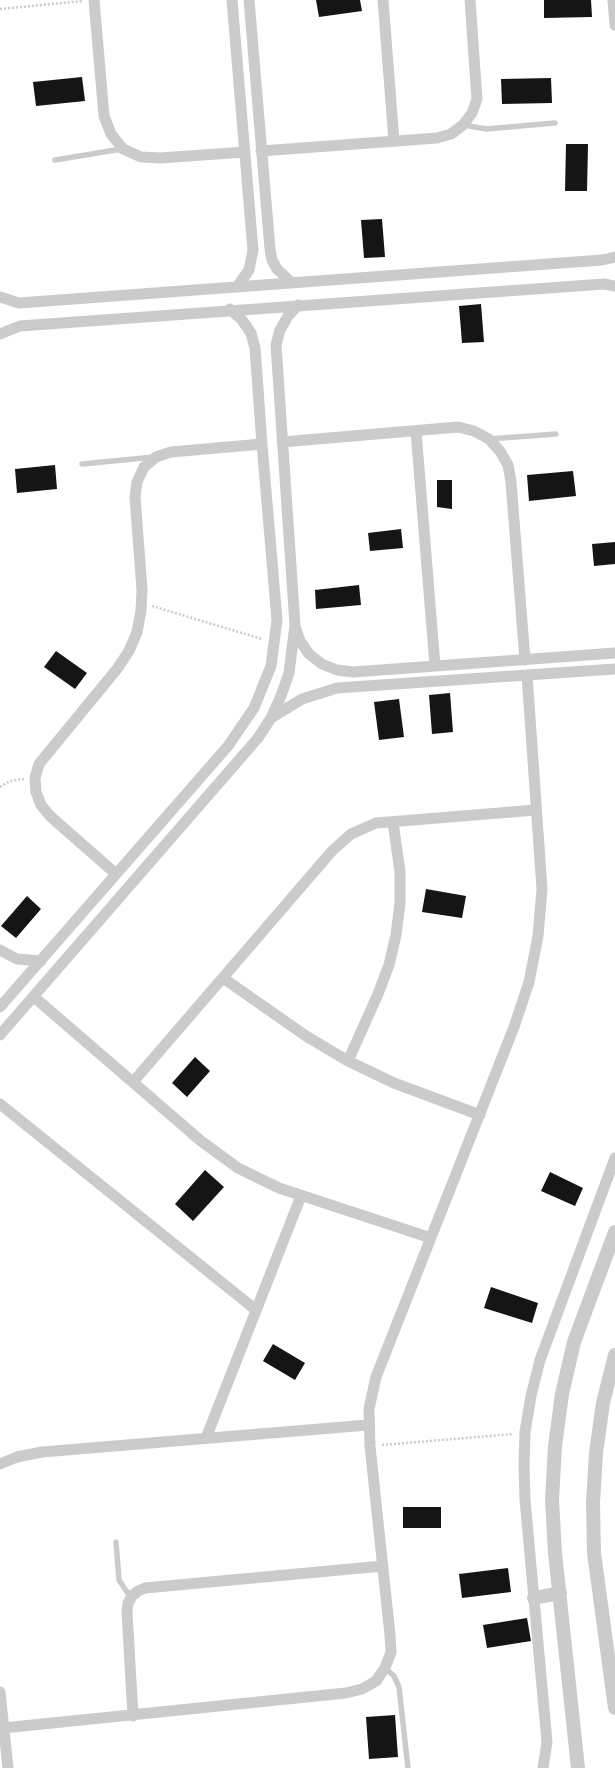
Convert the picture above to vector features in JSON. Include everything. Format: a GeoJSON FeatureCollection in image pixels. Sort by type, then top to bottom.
{"type":"FeatureCollection","features":[{"type":"Feature","properties":{"kind":"street"},"geometry":{"type":"LineString","coordinates":[[94,0],[104,116],[110,134],[123,148],[141,157],[160,158],[245,152]]}},
{"type":"Feature","properties":{"kind":"street"},"geometry":{"type":"LineString","coordinates":[[232,0],[253,250],[249,270],[237,287]]}},
{"type":"Feature","properties":{"kind":"street"},"geometry":{"type":"LineString","coordinates":[[249,0],[261,151],[272,260],[283,277],[292,283]]}},
{"type":"Feature","properties":{"kind":"street"},"geometry":{"type":"LineString","coordinates":[[383,0],[394,141]]}},
{"type":"Feature","properties":{"kind":"street"},"geometry":{"type":"LineString","coordinates":[[261,151],[437,138],[451,134],[463,125],[472,113],[476,99],[470,0]]}},
{"type":"Feature","properties":{"kind":"street"},"geometry":{"type":"LineString","coordinates":[[613,0],[615,25]]}},
{"type":"Feature","properties":{"kind":"street"},"geometry":{"type":"LineString","coordinates":[[0,297],[19,303],[602,260],[615,257]]}},
{"type":"Feature","properties":{"kind":"street"},"geometry":{"type":"LineString","coordinates":[[0,334],[20,326],[230,309],[604,284],[615,286]]}},
{"type":"Feature","properties":{"kind":"street"},"geometry":{"type":"LineString","coordinates":[[0,1035],[242,757],[258,738],[271,718],[289,673],[295,625],[276,345],[284,323],[298,304]]}},
{"type":"Feature","properties":{"kind":"street"},"geometry":{"type":"LineString","coordinates":[[0,1008],[242,728],[263,688],[271,666],[277,620],[262,444],[256,348],[246,326],[230,309]]}},
{"type":"Feature","properties":{"kind":"street"},"geometry":{"type":"LineString","coordinates":[[282,442],[458,427],[474,431],[489,439],[500,451],[508,465],[511,482],[525,660]]}},
{"type":"Feature","properties":{"kind":"street"},"geometry":{"type":"LineString","coordinates":[[416,431],[435,666]]}},
{"type":"Feature","properties":{"kind":"street"},"geometry":{"type":"LineString","coordinates":[[116,874],[50,816],[41,805],[36,792],[35,778],[39,764],[47,752],[117,669],[129,651],[137,632],[142,603],[135,498],[136,482],[144,467],[156,457],[171,452],[262,444]]}},
{"type":"Feature","properties":{"kind":"street"},"geometry":{"type":"LineString","coordinates":[[295,625],[300,641],[309,654],[322,664],[337,670],[353,672],[615,653]]}},
{"type":"Feature","properties":{"kind":"street"},"geometry":{"type":"LineString","coordinates":[[271,718],[302,700],[337,688],[615,669]]}},
{"type":"Feature","properties":{"kind":"street"},"geometry":{"type":"LineString","coordinates":[[3,1728],[133,1716],[346,1693],[366,1686],[376,1680],[385,1668],[391,1652],[368,1425],[370,1403],[376,1377],[480,1115],[514,1027],[529,982],[538,936],[542,889],[527,675]]}},
{"type":"Feature","properties":{"kind":"street"},"geometry":{"type":"LineString","coordinates":[[133,1082],[341,842],[363,828],[376,823],[536,810]]}},
{"type":"Feature","properties":{"kind":"street"},"geometry":{"type":"LineString","coordinates":[[348,1061],[378,994],[389,965],[396,935],[400,903],[400,872],[393,822]]}},
{"type":"Feature","properties":{"kind":"street"},"geometry":{"type":"LineString","coordinates":[[0,950],[17,959],[41,960]]}},
{"type":"Feature","properties":{"kind":"street"},"geometry":{"type":"LineString","coordinates":[[223,978],[306,1036],[348,1061],[394,1082],[480,1115]]}},
{"type":"Feature","properties":{"kind":"street"},"geometry":{"type":"LineString","coordinates":[[34,997],[219,1155],[258,1179],[301,1196],[431,1238]]}},
{"type":"Feature","properties":{"kind":"street"},"geometry":{"type":"LineString","coordinates":[[0,1104],[256,1310]]}},
{"type":"Feature","properties":{"kind":"street"},"geometry":{"type":"LineString","coordinates":[[543,1768],[547,1742],[525,1500],[525,1432],[531,1396],[540,1360],[615,1158]]}},
{"type":"Feature","properties":{"kind":"street"},"geometry":{"type":"LineString","coordinates":[[206,1438],[301,1196]]}},
{"type":"Feature","properties":{"kind":"street"},"geometry":{"type":"LineString","coordinates":[[578,1768],[552,1500],[555,1446],[562,1394],[574,1342],[615,1232]]}},
{"type":"Feature","properties":{"kind":"street"},"geometry":{"type":"LineString","coordinates":[[615,1355],[604,1403],[597,1446],[593,1503],[594,1553],[615,1708]]}},
{"type":"Feature","properties":{"kind":"street"},"geometry":{"type":"LineString","coordinates":[[0,1464],[17,1456],[42,1452],[368,1425]]}},
{"type":"Feature","properties":{"kind":"street"},"geometry":{"type":"LineString","coordinates":[[133,1716],[127,1612],[128,1604],[132,1596],[145,1588],[383,1566]]}},
{"type":"Feature","properties":{"kind":"street"},"geometry":{"type":"LineString","coordinates":[[534,1598],[560,1593]]}},
{"type":"Feature","properties":{"kind":"street"},"geometry":{"type":"LineString","coordinates":[[0,1692],[8,1768]]}},
{"type":"Feature","properties":{"kind":"lane"},"geometry":{"type":"LineString","coordinates":[[463,125],[486,129],[555,124]]}},
{"type":"Feature","properties":{"kind":"lane"},"geometry":{"type":"LineString","coordinates":[[56,160],[123,148]]}},
{"type":"Feature","properties":{"kind":"lane"},"geometry":{"type":"LineString","coordinates":[[489,439],[556,434]]}},
{"type":"Feature","properties":{"kind":"lane"},"geometry":{"type":"LineString","coordinates":[[82,464],[156,457]]}},
{"type":"Feature","properties":{"kind":"lane"},"geometry":{"type":"LineString","coordinates":[[116,1542],[119,1580],[126,1592],[132,1596]]}},
{"type":"Feature","properties":{"kind":"lane"},"geometry":{"type":"LineString","coordinates":[[385,1668],[394,1676],[399,1687],[408,1768]]}},
{"type":"Feature","properties":{"kind":"path"},"geometry":{"type":"LineString","coordinates":[[0,9],[94,0]]}},
{"type":"Feature","properties":{"kind":"path"},"geometry":{"type":"LineString","coordinates":[[142,603],[274,643]]}},
{"type":"Feature","properties":{"kind":"path"},"geometry":{"type":"LineString","coordinates":[[0,787],[10,781],[35,778]]}},
{"type":"Feature","properties":{"kind":"path"},"geometry":{"type":"LineString","coordinates":[[370,1446],[525,1432]]}},
{"type":"Feature","properties":{"kind":"building"},"geometry":{"type":"Polygon","coordinates":[[[316,0],[360,0],[362,11],[319,17],[316,0]]]}},
{"type":"Feature","properties":{"kind":"building"},"geometry":{"type":"Polygon","coordinates":[[[544,0],[591,0],[592,17],[544,18],[544,0]]]}},
{"type":"Feature","properties":{"kind":"building"},"geometry":{"type":"Polygon","coordinates":[[[82,77],[85,101],[36,106],[33,82],[82,77]]]}},
{"type":"Feature","properties":{"kind":"building"},"geometry":{"type":"Polygon","coordinates":[[[551,78],[552,103],[502,104],[501,79],[551,78]]]}},
{"type":"Feature","properties":{"kind":"building"},"geometry":{"type":"Polygon","coordinates":[[[566,144],[588,144],[587,191],[565,191],[566,144]]]}},
{"type":"Feature","properties":{"kind":"building"},"geometry":{"type":"Polygon","coordinates":[[[382,219],[385,257],[364,258],[361,220],[382,219]]]}},
{"type":"Feature","properties":{"kind":"building"},"geometry":{"type":"Polygon","coordinates":[[[481,304],[484,342],[462,343],[459,306],[481,304]]]}},
{"type":"Feature","properties":{"kind":"building"},"geometry":{"type":"Polygon","coordinates":[[[55,465],[57,489],[17,493],[15,469],[55,465]]]}},
{"type":"Feature","properties":{"kind":"building"},"geometry":{"type":"Polygon","coordinates":[[[573,471],[576,496],[529,501],[527,475],[573,471]]]}},
{"type":"Feature","properties":{"kind":"building"},"geometry":{"type":"Polygon","coordinates":[[[437,480],[452,480],[452,509],[437,507],[437,480]]]}},
{"type":"Feature","properties":{"kind":"building"},"geometry":{"type":"Polygon","coordinates":[[[401,529],[403,548],[370,551],[368,533],[401,529]]]}},
{"type":"Feature","properties":{"kind":"building"},"geometry":{"type":"Polygon","coordinates":[[[615,542],[615,564],[594,566],[592,544],[615,542]]]}},
{"type":"Feature","properties":{"kind":"building"},"geometry":{"type":"Polygon","coordinates":[[[359,585],[361,605],[316,609],[315,590],[359,585]]]}},
{"type":"Feature","properties":{"kind":"building"},"geometry":{"type":"Polygon","coordinates":[[[56,651],[87,673],[75,689],[44,667],[56,651]]]}},
{"type":"Feature","properties":{"kind":"building"},"geometry":{"type":"Polygon","coordinates":[[[450,693],[453,732],[432,734],[429,695],[450,693]]]}},
{"type":"Feature","properties":{"kind":"building"},"geometry":{"type":"Polygon","coordinates":[[[399,699],[404,737],[379,740],[374,702],[399,699]]]}},
{"type":"Feature","properties":{"kind":"building"},"geometry":{"type":"Polygon","coordinates":[[[426,889],[466,896],[462,918],[422,912],[426,889]]]}},
{"type":"Feature","properties":{"kind":"building"},"geometry":{"type":"Polygon","coordinates":[[[27,896],[41,909],[16,938],[1,926],[27,896]]]}},
{"type":"Feature","properties":{"kind":"building"},"geometry":{"type":"Polygon","coordinates":[[[195,1057],[210,1071],[187,1097],[172,1083],[195,1057]]]}},
{"type":"Feature","properties":{"kind":"building"},"geometry":{"type":"Polygon","coordinates":[[[205,1170],[224,1187],[193,1221],[175,1204],[205,1170]]]}},
{"type":"Feature","properties":{"kind":"building"},"geometry":{"type":"Polygon","coordinates":[[[550,1172],[583,1188],[575,1206],[541,1191],[550,1172]]]}},
{"type":"Feature","properties":{"kind":"building"},"geometry":{"type":"Polygon","coordinates":[[[491,1287],[538,1303],[532,1323],[484,1308],[491,1287]]]}},
{"type":"Feature","properties":{"kind":"building"},"geometry":{"type":"Polygon","coordinates":[[[273,1344],[305,1363],[295,1380],[263,1361],[273,1344]]]}},
{"type":"Feature","properties":{"kind":"building"},"geometry":{"type":"Polygon","coordinates":[[[403,1507],[441,1507],[441,1528],[403,1528],[403,1507]]]}},
{"type":"Feature","properties":{"kind":"building"},"geometry":{"type":"Polygon","coordinates":[[[508,1568],[511,1592],[462,1598],[459,1574],[508,1568]]]}},
{"type":"Feature","properties":{"kind":"building"},"geometry":{"type":"Polygon","coordinates":[[[527,1618],[531,1641],[487,1648],[483,1625],[527,1618]]]}},
{"type":"Feature","properties":{"kind":"building"},"geometry":{"type":"Polygon","coordinates":[[[395,1715],[398,1757],[369,1759],[366,1717],[395,1715]]]}}]}
